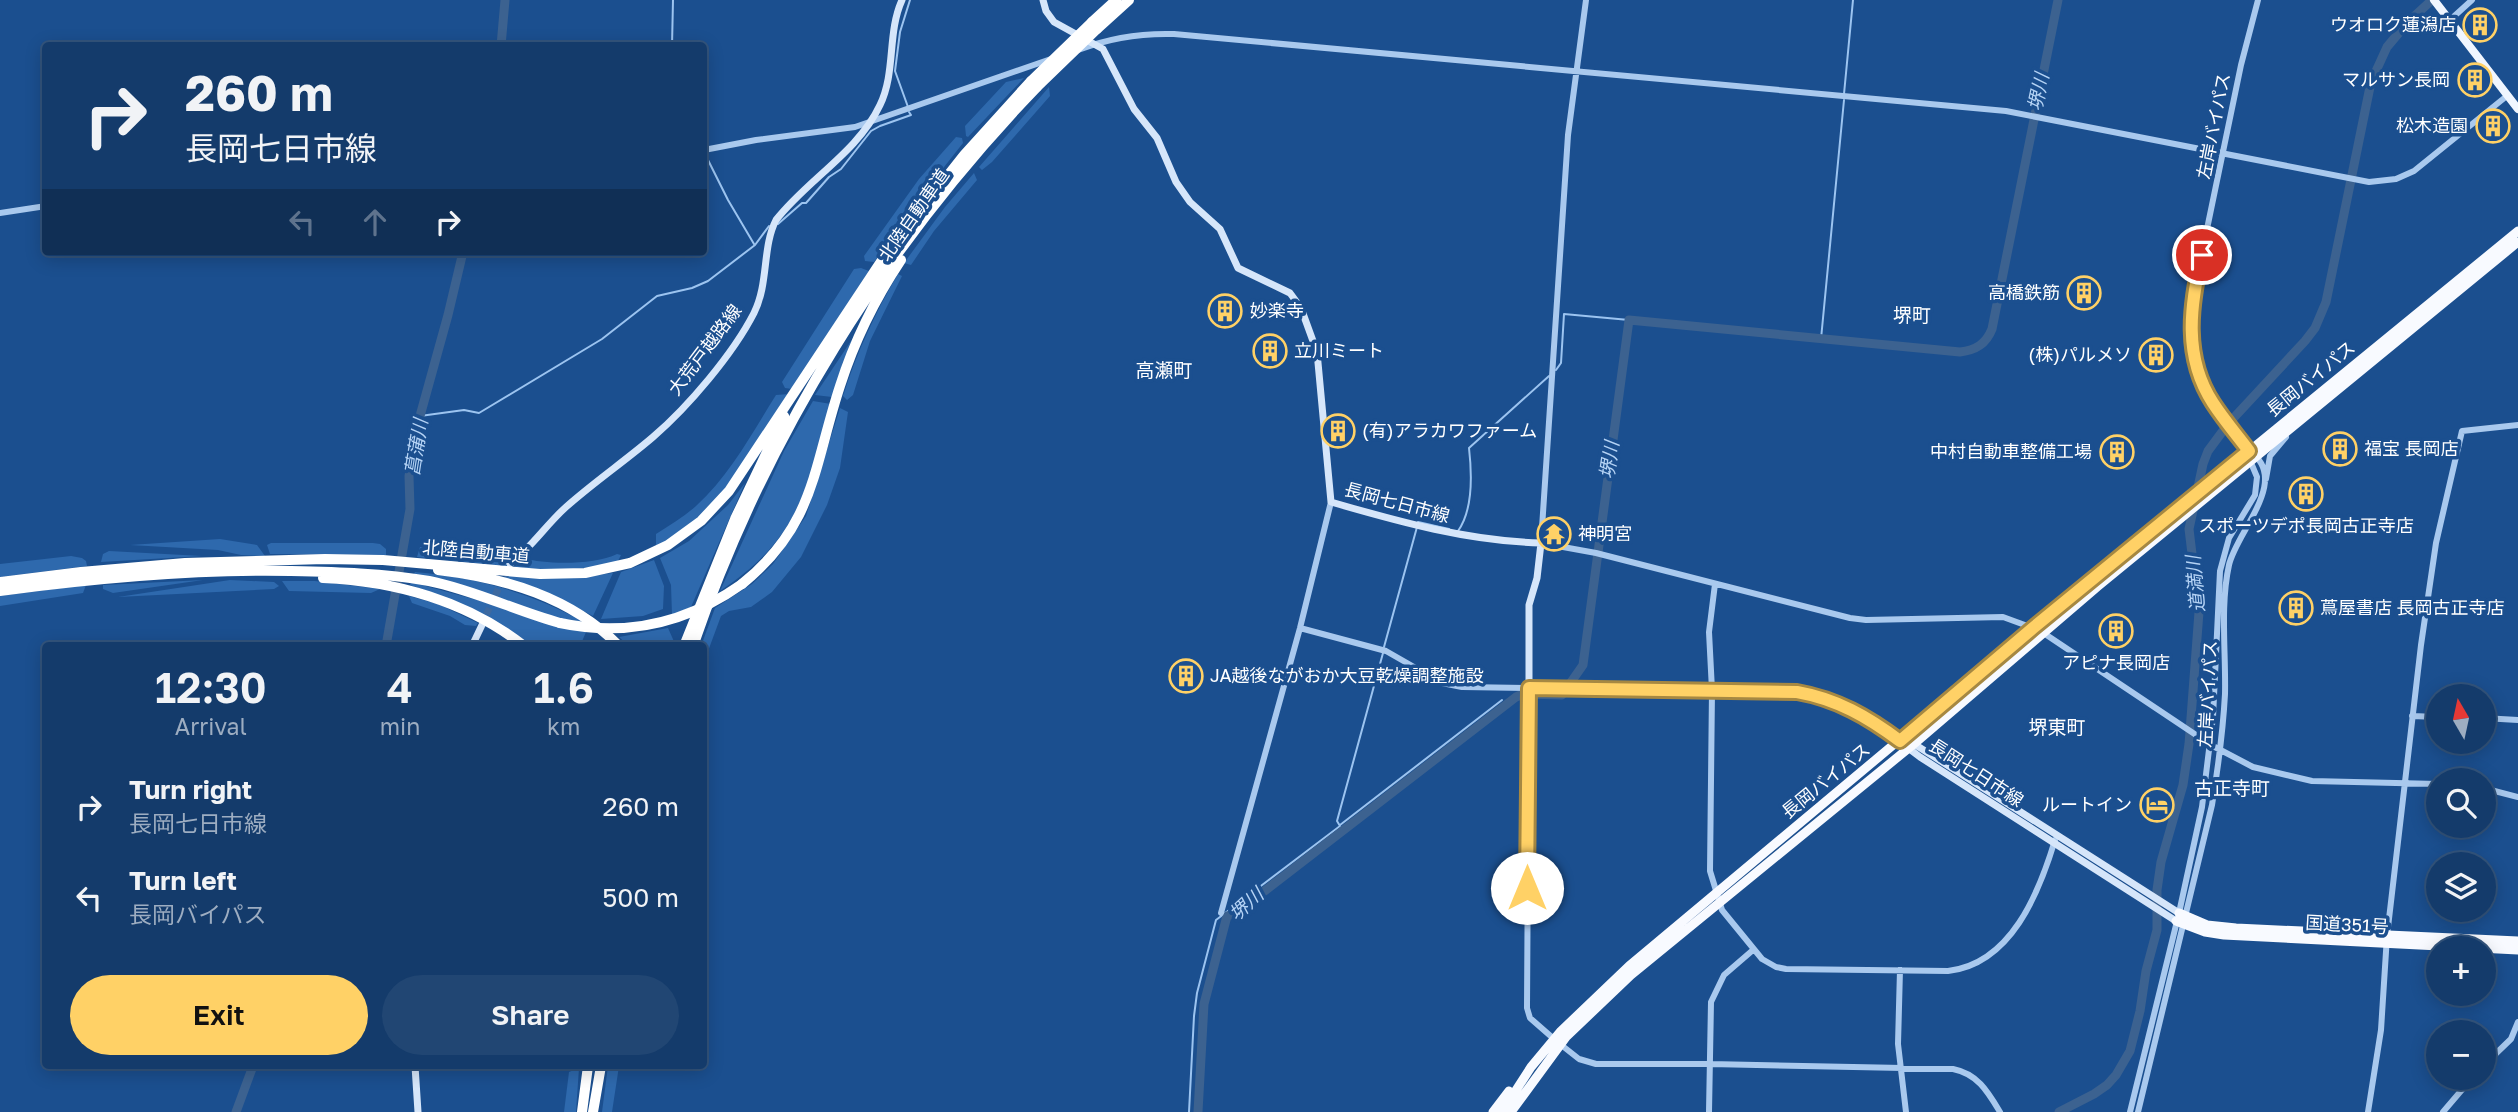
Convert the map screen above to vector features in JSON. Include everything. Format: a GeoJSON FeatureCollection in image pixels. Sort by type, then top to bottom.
{"type":"FeatureCollection","features":[{"type":"Feature","properties":{"kind":"highway","name":"北陸自動車道"},"geometry":{"type":"LineString","coordinates":[[416,565],[572,575],[618,567],[647,556],[668,545],[701,521],[729,491],[881,261],[931,196],[989,125],[1095,25],[1116,0]]}},
{"type":"Feature","properties":{"kind":"highway","name":"北陸自動車道"},"geometry":{"type":"LineString","coordinates":[[1095,25],[1129,0]]}},
{"type":"Feature","properties":{"kind":"highway","name":"北陸自動車道"},"geometry":{"type":"LineString","coordinates":[[695,642],[760,484],[816,378],[868,295],[921,222],[1034,84]]}},
{"type":"Feature","properties":{"kind":"highway","name":"北陸自動車道"},"geometry":{"type":"LineString","coordinates":[[381,571],[471,592],[560,623],[612,629],[655,624],[704,608],[741,584],[772,556],[800,514],[816,475],[833,407],[849,362],[888,280],[949,192],[995,132]]}},
{"type":"Feature","properties":{"kind":"highway","name":"長岡バイパス"},"geometry":{"type":"LineString","coordinates":[[2251,457],[2518,231]]}},
{"type":"Feature","properties":{"kind":"highway","name":"長岡バイパス"},"geometry":{"type":"LineString","coordinates":[[1502,1112],[1531,1067],[1606,985],[1907,744],[2183,505],[2204,493],[2295,424],[2518,242]]}},
{"type":"Feature","properties":{"kind":"highway","name":"北陸自動車道"},"geometry":{"type":"LineString","coordinates":[[686,642],[752,480],[787,412],[836,328]]}},
{"type":"Feature","properties":{"kind":"highway","name":"長岡バイパス"},"geometry":{"type":"LineString","coordinates":[[1907,744],[2038,630],[2183,516],[2204,493]]}},
{"type":"Feature","properties":{"kind":"highway"},"geometry":{"type":"LineString","coordinates":[[111,575],[185,563],[284,562],[381,571],[411,591],[475,615],[518,642]]}},
{"type":"Feature","properties":{"kind":"highway"},"geometry":{"type":"LineString","coordinates":[[0,582],[111,575],[279,576],[381,571],[416,565],[496,580],[541,594],[576,611],[614,642]]}},
{"type":"Feature","properties":{"kind":"highway"},"geometry":{"type":"LineString","coordinates":[[0,591],[81,576]]}},
{"type":"Feature","properties":{"kind":"highway","name":"国道351号"},"geometry":{"type":"LineString","coordinates":[[2181,919],[2224,935],[2387,940],[2518,950]]}},
{"type":"Feature","properties":{"kind":"highway"},"geometry":{"type":"LineString","coordinates":[[2387,940],[2518,941]]}},
{"type":"Feature","properties":{"kind":"highway","name":"長岡バイパス"},"geometry":{"type":"LineString","coordinates":[[1512,1112],[1557,1041]]}},
{"type":"Feature","properties":{"kind":"highway"},"geometry":{"type":"LineString","coordinates":[[1493,1112],[1531,1067]]}},
{"type":"Feature","properties":{"kind":"highway"},"geometry":{"type":"LineString","coordinates":[[582,1112],[593,1069]]}},
{"type":"Feature","properties":{"kind":"highway"},"geometry":{"type":"LineString","coordinates":[[592,1112],[593,1069]]}},
{"type":"Feature","properties":{"kind":"main road","name":"大荒戸越路線"},"geometry":{"type":"LineString","coordinates":[[510,564],[566,507],[662,429],[700,387],[743,330],[758,305],[763,289],[771,230],[776,220],[849,148],[879,108],[885,92],[894,26],[902,0]]}},
{"type":"Feature","properties":{"kind":"main road","name":"長岡七日市線"},"geometry":{"type":"LineString","coordinates":[[1043,0],[1046,11],[1054,22],[1102,50],[1134,108],[1157,138],[1170,173],[1187,198],[1224,235],[1238,268],[1290,293],[1301,308],[1317,352],[1331,502],[1450,534],[1541,543]]}},
{"type":"Feature","properties":{"kind":"main road"},"geometry":{"type":"LineString","coordinates":[[2437,4],[2518,109]]}},
{"type":"Feature","properties":{"kind":"main road"},"geometry":{"type":"LineString","coordinates":[[1529,688],[1529,605],[1537,578],[1541,543]]}},
{"type":"Feature","properties":{"kind":"main road"},"geometry":{"type":"LineString","coordinates":[[474,642],[482,625]]}},
{"type":"Feature","properties":{"kind":"main road","name":"長岡七日市線"},"geometry":{"type":"LineString","coordinates":[[1529,688],[1781,690],[1812,694],[1854,710],[2056,839],[2147,893],[2181,919]]}},
{"type":"Feature","properties":{"kind":"main road","name":"長岡七日市線"},"geometry":{"type":"LineString","coordinates":[[2056,839],[2147,903],[2165,914],[2181,919]]}},
{"type":"Feature","properties":{"kind":"main road"},"geometry":{"type":"LineString","coordinates":[[415,1069],[418,1112]]}},
{"type":"Feature","properties":{"kind":"street"},"geometry":{"type":"LineString","coordinates":[[1586,0],[1568,135],[1541,543],[1595,553],[1858,619],[2003,617],[2038,630],[2220,751],[2266,772],[2312,781],[2426,784]]}},
{"type":"Feature","properties":{"kind":"street","name":"左岸バイパス"},"geometry":{"type":"LineString","coordinates":[[2130,1112],[2207,830],[2220,751],[2225,695],[2227,574],[2232,554],[2265,491],[2262,471],[2206,391],[2192,350],[2191,319],[2223,153],[2248,34],[2258,0]]}},
{"type":"Feature","properties":{"kind":"street"},"geometry":{"type":"LineString","coordinates":[[2450,20],[2472,0]]}},
{"type":"Feature","properties":{"kind":"street"},"geometry":{"type":"LineString","coordinates":[[707,149],[867,124],[1094,43],[1149,34],[1174,34],[2006,111],[2357,181],[2388,181],[2414,171],[2508,94]]}},
{"type":"Feature","properties":{"kind":"street"},"geometry":{"type":"LineString","coordinates":[[0,213],[42,207]]}},
{"type":"Feature","properties":{"kind":"street"},"geometry":{"type":"LineString","coordinates":[[2265,491],[2270,456],[2295,424]]}},
{"type":"Feature","properties":{"kind":"street"},"geometry":{"type":"LineString","coordinates":[[2368,1112],[2381,1030],[2387,940],[2412,716],[2436,542],[2462,431],[2518,425]]}},
{"type":"Feature","properties":{"kind":"street","name":"左岸バイパス"},"geometry":{"type":"LineString","coordinates":[[2138,1112],[2181,919],[2202,807],[2211,745],[2221,561],[2229,538],[2255,495],[2257,484],[2251,457]]}},
{"type":"Feature","properties":{"kind":"street"},"geometry":{"type":"LineString","coordinates":[[1221,913],[1300,628],[1331,502]]}},
{"type":"Feature","properties":{"kind":"street"},"geometry":{"type":"LineString","coordinates":[[1715,584],[1709,632],[1712,690],[1712,826],[1709,862],[1717,898],[1754,950],[1768,963],[1786,969],[1900,970],[1957,970],[1974,964],[1994,953],[2039,889],[2056,839]]}},
{"type":"Feature","properties":{"kind":"street"},"geometry":{"type":"LineString","coordinates":[[2218,637],[2221,614],[2226,613]]}},
{"type":"Feature","properties":{"kind":"street"},"geometry":{"type":"LineString","coordinates":[[1300,628],[1386,651],[1442,683],[1462,687],[1529,688],[1527,1008],[1530,1018],[1579,1059],[1591,1064],[1954,1069],[1966,1072],[1979,1081],[2000,1112]]}},
{"type":"Feature","properties":{"kind":"street"},"geometry":{"type":"LineString","coordinates":[[2412,716],[2426,717]]}},
{"type":"Feature","properties":{"kind":"street"},"geometry":{"type":"LineString","coordinates":[[2496,719],[2518,720]]}},
{"type":"Feature","properties":{"kind":"street"},"geometry":{"type":"LineString","coordinates":[[2496,791],[2518,797]]}},
{"type":"Feature","properties":{"kind":"street"},"geometry":{"type":"LineString","coordinates":[[1709,1112],[1710,1012],[1714,993],[1724,975],[1754,950]]}},
{"type":"Feature","properties":{"kind":"street"},"geometry":{"type":"LineString","coordinates":[[1900,970],[1898,1044],[1906,1112]]}},
{"type":"Feature","properties":{"kind":"street"},"geometry":{"type":"LineString","coordinates":[[2496,1053],[2511,1039],[2518,1023]]}},
{"type":"Feature","properties":{"kind":"street"},"geometry":{"type":"LineString","coordinates":[[2443,1112],[2462,1090]]}},
{"type":"Feature","properties":{"kind":"shaded area"},"geometry":{"type":"Polygon","coordinates":[[[1024,78],[968,137],[966,136],[965,126],[1006,82],[1024,78]]]}},
{"type":"Feature","properties":{"kind":"shaded area"},"geometry":{"type":"Polygon","coordinates":[[[1049,87],[1050,96],[982,170],[979,167],[1049,87]]]}},
{"type":"Feature","properties":{"kind":"shaded area"},"geometry":{"type":"Polygon","coordinates":[[[956,137],[962,138],[963,143],[911,209],[874,262],[865,261],[864,256],[919,179],[956,137]]]}},
{"type":"Feature","properties":{"kind":"shaded area"},"geometry":{"type":"Polygon","coordinates":[[[974,173],[977,180],[934,231],[911,265],[904,263],[945,207],[974,173]]]}},
{"type":"Feature","properties":{"kind":"shaded area"},"geometry":{"type":"Polygon","coordinates":[[[854,269],[869,271],[792,389],[785,388],[782,382],[854,269]]]}},
{"type":"Feature","properties":{"kind":"shaded area"},"geometry":{"type":"Polygon","coordinates":[[[898,274],[902,276],[870,341],[853,395],[847,400],[843,396],[860,348],[898,274]]]}},
{"type":"Feature","properties":{"kind":"shaded area"},"geometry":{"type":"Polygon","coordinates":[[[859,329],[843,362],[832,397],[815,395],[859,329]]]}},
{"type":"Feature","properties":{"kind":"shaded area"},"geometry":{"type":"Polygon","coordinates":[[[789,394],[751,454],[711,507],[685,530],[656,547],[656,534],[691,510],[719,481],[776,395],[789,394]]]}},
{"type":"Feature","properties":{"kind":"shaded area"},"geometry":{"type":"Polygon","coordinates":[[[813,401],[831,404],[806,487],[796,510],[768,552],[720,591],[784,451],[813,401]]]}},
{"type":"Feature","properties":{"kind":"shaded area"},"geometry":{"type":"Polygon","coordinates":[[[840,408],[848,412],[840,468],[827,505],[801,557],[772,592],[751,607],[729,611],[721,616],[707,654],[707,642],[702,642],[715,608],[752,584],[773,564],[806,516],[840,408]]]}},
{"type":"Feature","properties":{"kind":"shaded area"},"geometry":{"type":"Polygon","coordinates":[[[745,483],[691,607],[672,615],[671,585],[660,558],[689,541],[728,505],[745,483]]]}},
{"type":"Feature","properties":{"kind":"shaded area"},"geometry":{"type":"Polygon","coordinates":[[[220,539],[257,545],[265,556],[218,550],[130,545],[220,539]]]}},
{"type":"Feature","properties":{"kind":"shaded area"},"geometry":{"type":"Polygon","coordinates":[[[373,543],[386,549],[386,555],[270,554],[267,545],[373,543]]]}},
{"type":"Feature","properties":{"kind":"shaded area"},"geometry":{"type":"Polygon","coordinates":[[[420,547],[497,553],[510,558],[506,566],[417,557],[420,547]]]}},
{"type":"Feature","properties":{"kind":"shaded area"},"geometry":{"type":"Polygon","coordinates":[[[109,551],[202,556],[101,562],[103,554],[109,551]]]}},
{"type":"Feature","properties":{"kind":"shaded area"},"geometry":{"type":"Polygon","coordinates":[[[621,555],[617,563],[591,567],[515,567],[523,558],[570,563],[621,555]]]}},
{"type":"Feature","properties":{"kind":"shaded area"},"geometry":{"type":"Polygon","coordinates":[[[71,556],[82,558],[87,566],[0,577],[0,564],[71,556]]]}},
{"type":"Feature","properties":{"kind":"shaded area"},"geometry":{"type":"Polygon","coordinates":[[[654,560],[664,586],[663,609],[643,616],[601,619],[621,572],[654,560]]]}},
{"type":"Feature","properties":{"kind":"shaded area"},"geometry":{"type":"Polygon","coordinates":[[[613,573],[593,616],[540,589],[504,578],[507,574],[572,578],[613,573]]]}},
{"type":"Feature","properties":{"kind":"shaded area"},"geometry":{"type":"Polygon","coordinates":[[[414,574],[460,578],[503,588],[584,622],[552,617],[414,574]]]}},
{"type":"Feature","properties":{"kind":"shaded area"},"geometry":{"type":"Polygon","coordinates":[[[203,580],[113,593],[103,589],[103,585],[203,580]]]}},
{"type":"Feature","properties":{"kind":"shaded area"},"geometry":{"type":"Polygon","coordinates":[[[230,580],[274,582],[279,586],[274,589],[118,597],[230,580]]]}},
{"type":"Feature","properties":{"kind":"shaded area"},"geometry":{"type":"Polygon","coordinates":[[[282,581],[315,581],[380,589],[371,593],[289,591],[282,581]]]}},
{"type":"Feature","properties":{"kind":"shaded area"},"geometry":{"type":"Polygon","coordinates":[[[411,582],[488,603],[552,625],[586,632],[582,642],[524,642],[431,592],[410,585],[411,582]]]}},
{"type":"Feature","properties":{"kind":"shaded area"},"geometry":{"type":"Polygon","coordinates":[[[86,585],[83,593],[0,606],[0,596],[86,585]]]}},
{"type":"Feature","properties":{"kind":"shaded area"},"geometry":{"type":"Polygon","coordinates":[[[409,596],[438,604],[478,623],[476,626],[465,625],[450,616],[412,603],[409,596]]]}},
{"type":"Feature","properties":{"kind":"shaded area"},"geometry":{"type":"Polygon","coordinates":[[[668,628],[674,642],[625,642],[619,637],[668,628]]]}},
{"type":"Feature","properties":{"kind":"shaded area"},"geometry":{"type":"Polygon","coordinates":[[[579,1069],[576,1112],[564,1112],[569,1072],[579,1069]]]}},
{"type":"Feature","properties":{"kind":"shaded area"},"geometry":{"type":"Polygon","coordinates":[[[608,1069],[619,1069],[612,1112],[602,1112],[608,1069]]]}},
{"type":"Feature","properties":{"kind":"waterway","name":"菖蒲川"},"geometry":{"type":"LineString","coordinates":[[501,42],[505,0]]}},
{"type":"Feature","properties":{"kind":"waterway"},"geometry":{"type":"LineString","coordinates":[[672,42],[673,0]]}},
{"type":"Feature","properties":{"kind":"waterway"},"geometry":{"type":"LineString","coordinates":[[908,107],[895,71],[900,32],[910,0]]}},
{"type":"Feature","properties":{"kind":"waterway"},"geometry":{"type":"LineString","coordinates":[[1844,94],[1853,0]]}},
{"type":"Feature","properties":{"kind":"waterway","name":"堺川"},"geometry":{"type":"LineString","coordinates":[[1198,1112],[1204,1004],[1227,916],[1236,913],[1516,697],[1523,694],[1562,695],[1583,665],[1629,320],[1960,352],[1976,348],[1987,339],[1992,329],[2058,0]]}},
{"type":"Feature","properties":{"kind":"waterway","name":"道満川"},"geometry":{"type":"LineString","coordinates":[[2059,1112],[2094,1094],[2116,1075],[2130,1051],[2140,1011],[2146,971],[2157,930],[2157,890],[2161,862],[2183,785],[2189,744],[2199,612],[2189,529],[2203,464],[2208,451],[2228,424],[2315,328],[2326,302],[2371,82],[2387,47],[2408,22],[2432,0]]}},
{"type":"Feature","properties":{"kind":"waterway"},"geometry":{"type":"LineString","coordinates":[[1821,339],[1844,100]]}},
{"type":"Feature","properties":{"kind":"waterway"},"geometry":{"type":"LineString","coordinates":[[778,224],[802,203],[806,203],[829,177],[841,169],[871,131],[911,115],[909,112]]}},
{"type":"Feature","properties":{"kind":"waterway"},"geometry":{"type":"LineString","coordinates":[[707,158],[754,244]]}},
{"type":"Feature","properties":{"kind":"waterway"},"geometry":{"type":"LineString","coordinates":[[420,416],[464,410],[479,413],[602,339],[657,296],[692,288],[708,281],[755,245],[769,226]]}},
{"type":"Feature","properties":{"kind":"waterway","name":"菖蒲川"},"geometry":{"type":"LineString","coordinates":[[387,642],[410,509],[409,476],[420,416],[462,256]]}},
{"type":"Feature","properties":{"kind":"waterway"},"geometry":{"type":"LineString","coordinates":[[1556,370],[1561,363],[1564,314],[1629,320]]}},
{"type":"Feature","properties":{"kind":"waterway"},"geometry":{"type":"LineString","coordinates":[[1458,531],[1469,502],[1469,448],[1549,376]]}},
{"type":"Feature","properties":{"kind":"waterway"},"geometry":{"type":"LineString","coordinates":[[1418,522],[1449,529]]}},
{"type":"Feature","properties":{"kind":"waterway"},"geometry":{"type":"LineString","coordinates":[[1384,647],[1417,527]]}},
{"type":"Feature","properties":{"kind":"waterway"},"geometry":{"type":"LineString","coordinates":[[1189,1112],[1197,993],[1216,920],[1340,826],[1337,821],[1383,653]]}},
{"type":"Feature","properties":{"kind":"waterway"},"geometry":{"type":"LineString","coordinates":[[1340,825],[1502,700]]}},
{"type":"Feature","properties":{"kind":"waterway","name":"菖蒲川"},"geometry":{"type":"LineString","coordinates":[[236,1112],[252,1069]]}},
{"type":"Feature","properties":{"kind":"tunnel"},"geometry":{"type":"LineString","coordinates":[[482,624],[508,568]]}},
{"type":"Feature","properties":{"kind":"place","name":"ウオロク蓮潟店"},"geometry":{"type":"Point","coordinates":[2480,25]}},
{"type":"Feature","properties":{"kind":"place","name":"マルサン長岡"},"geometry":{"type":"Point","coordinates":[2475,80]}},
{"type":"Feature","properties":{"kind":"place","name":"松木造園"},"geometry":{"type":"Point","coordinates":[2493,126]}},
{"type":"Feature","properties":{"kind":"place","name":"高橋鉄筋"},"geometry":{"type":"Point","coordinates":[2084,293]}},
{"type":"Feature","properties":{"kind":"place","name":"妙楽寺"},"geometry":{"type":"Point","coordinates":[1225,311]}},
{"type":"Feature","properties":{"kind":"place","name":"立川ミート"},"geometry":{"type":"Point","coordinates":[1270,351]}},
{"type":"Feature","properties":{"kind":"place","name":"(株)パルメソ"},"geometry":{"type":"Point","coordinates":[2156,355]}},
{"type":"Feature","properties":{"kind":"place","name":"(有)アラカワファーム"},"geometry":{"type":"Point","coordinates":[1338,431]}},
{"type":"Feature","properties":{"kind":"place","name":"福宝 長岡店"},"geometry":{"type":"Point","coordinates":[2340,449]}},
{"type":"Feature","properties":{"kind":"place","name":"中村自動車整備工場"},"geometry":{"type":"Point","coordinates":[2117,452]}},
{"type":"Feature","properties":{"kind":"place","name":"スポーツデポ長岡古正寺店"},"geometry":{"type":"Point","coordinates":[2306,494]}},
{"type":"Feature","properties":{"kind":"place","name":"神明宮"},"geometry":{"type":"Point","coordinates":[1554,534]}},
{"type":"Feature","properties":{"kind":"place","name":"蔦屋書店 長岡古正寺店"},"geometry":{"type":"Point","coordinates":[2296,608]}},
{"type":"Feature","properties":{"kind":"place","name":"アピナ長岡店"},"geometry":{"type":"Point","coordinates":[2116,631]}},
{"type":"Feature","properties":{"kind":"place","name":"JA越後ながおか大豆乾燥調整施設"},"geometry":{"type":"Point","coordinates":[1186,676]}},
{"type":"Feature","properties":{"kind":"place","name":"ルートイン"},"geometry":{"type":"Point","coordinates":[2157,805]}},
{"type":"Feature","properties":{"kind":"district","name":"堺町"},"geometry":{"type":"Point","coordinates":[1912,315]}},
{"type":"Feature","properties":{"kind":"district","name":"高瀬町"},"geometry":{"type":"Point","coordinates":[1164,370]}},
{"type":"Feature","properties":{"kind":"district","name":"堺東町"},"geometry":{"type":"Point","coordinates":[2057,727]}},
{"type":"Feature","properties":{"kind":"district","name":"古正寺町"},"geometry":{"type":"Point","coordinates":[2232,788]}},
{"type":"Feature","properties":{"kind":"route"},"geometry":{"type":"LineString","coordinates":[[1527,888],[1529,688],[1781,690],[1812,694],[1854,710],[1900,741],[2249,451],[2212,402],[2192,350],[2191,319],[2202,255]]}}]}
